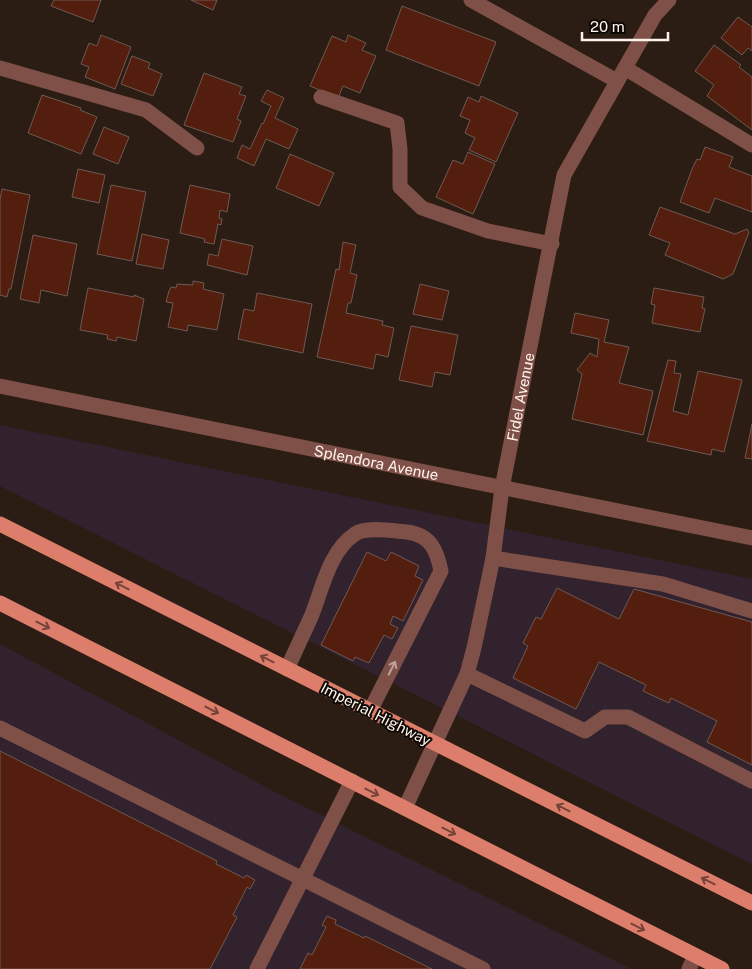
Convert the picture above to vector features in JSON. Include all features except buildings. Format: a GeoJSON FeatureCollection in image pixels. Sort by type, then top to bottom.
{"type":"FeatureCollection","features":[{"type":"Feature","properties":{"kind":"main road","name":"Imperial Highway"},"geometry":{"type":"LineString","coordinates":[[0,524],[752,903]]}},
{"type":"Feature","properties":{"kind":"main road"},"geometry":{"type":"LineString","coordinates":[[0,603],[405,808],[692,962],[722,969]]}},
{"type":"Feature","properties":{"kind":"street"},"geometry":{"type":"LineString","coordinates":[[471,0],[621,75],[752,145]]}},
{"type":"Feature","properties":{"kind":"street","name":"Fidel Avenue"},"geometry":{"type":"LineString","coordinates":[[405,808],[467,674],[493,558],[502,488],[564,176],[655,15],[669,0]]}},
{"type":"Feature","properties":{"kind":"street"},"geometry":{"type":"LineString","coordinates":[[0,68],[146,110],[197,148]]}},
{"type":"Feature","properties":{"kind":"street"},"geometry":{"type":"LineString","coordinates":[[321,97],[397,123],[400,187],[422,208],[488,231],[552,244]]}},
{"type":"Feature","properties":{"kind":"street","name":"Splendora Avenue"},"geometry":{"type":"LineString","coordinates":[[0,386],[752,538]]}},
{"type":"Feature","properties":{"kind":"street"},"geometry":{"type":"LineString","coordinates":[[287,669],[307,625],[328,569],[341,549],[356,533],[379,529],[414,533],[432,543],[438,553],[441,571],[370,711]]}},
{"type":"Feature","properties":{"kind":"street"},"geometry":{"type":"LineString","coordinates":[[493,558],[663,584],[752,611]]}},
{"type":"Feature","properties":{"kind":"street"},"geometry":{"type":"LineString","coordinates":[[467,674],[585,731],[605,718],[628,717],[752,781]]}},
{"type":"Feature","properties":{"kind":"street"},"geometry":{"type":"LineString","coordinates":[[0,728],[483,969]]}},
{"type":"Feature","properties":{"kind":"street"},"geometry":{"type":"LineString","coordinates":[[257,969],[352,781]]}},
{"type":"Feature","properties":{"kind":"shaded area"},"geometry":{"type":"Polygon","coordinates":[[[0,425],[752,579],[752,864],[0,486],[0,425]]]}},
{"type":"Feature","properties":{"kind":"shaded area"},"geometry":{"type":"Polygon","coordinates":[[[0,644],[277,793],[631,969],[0,969],[0,644]]]}}]}
